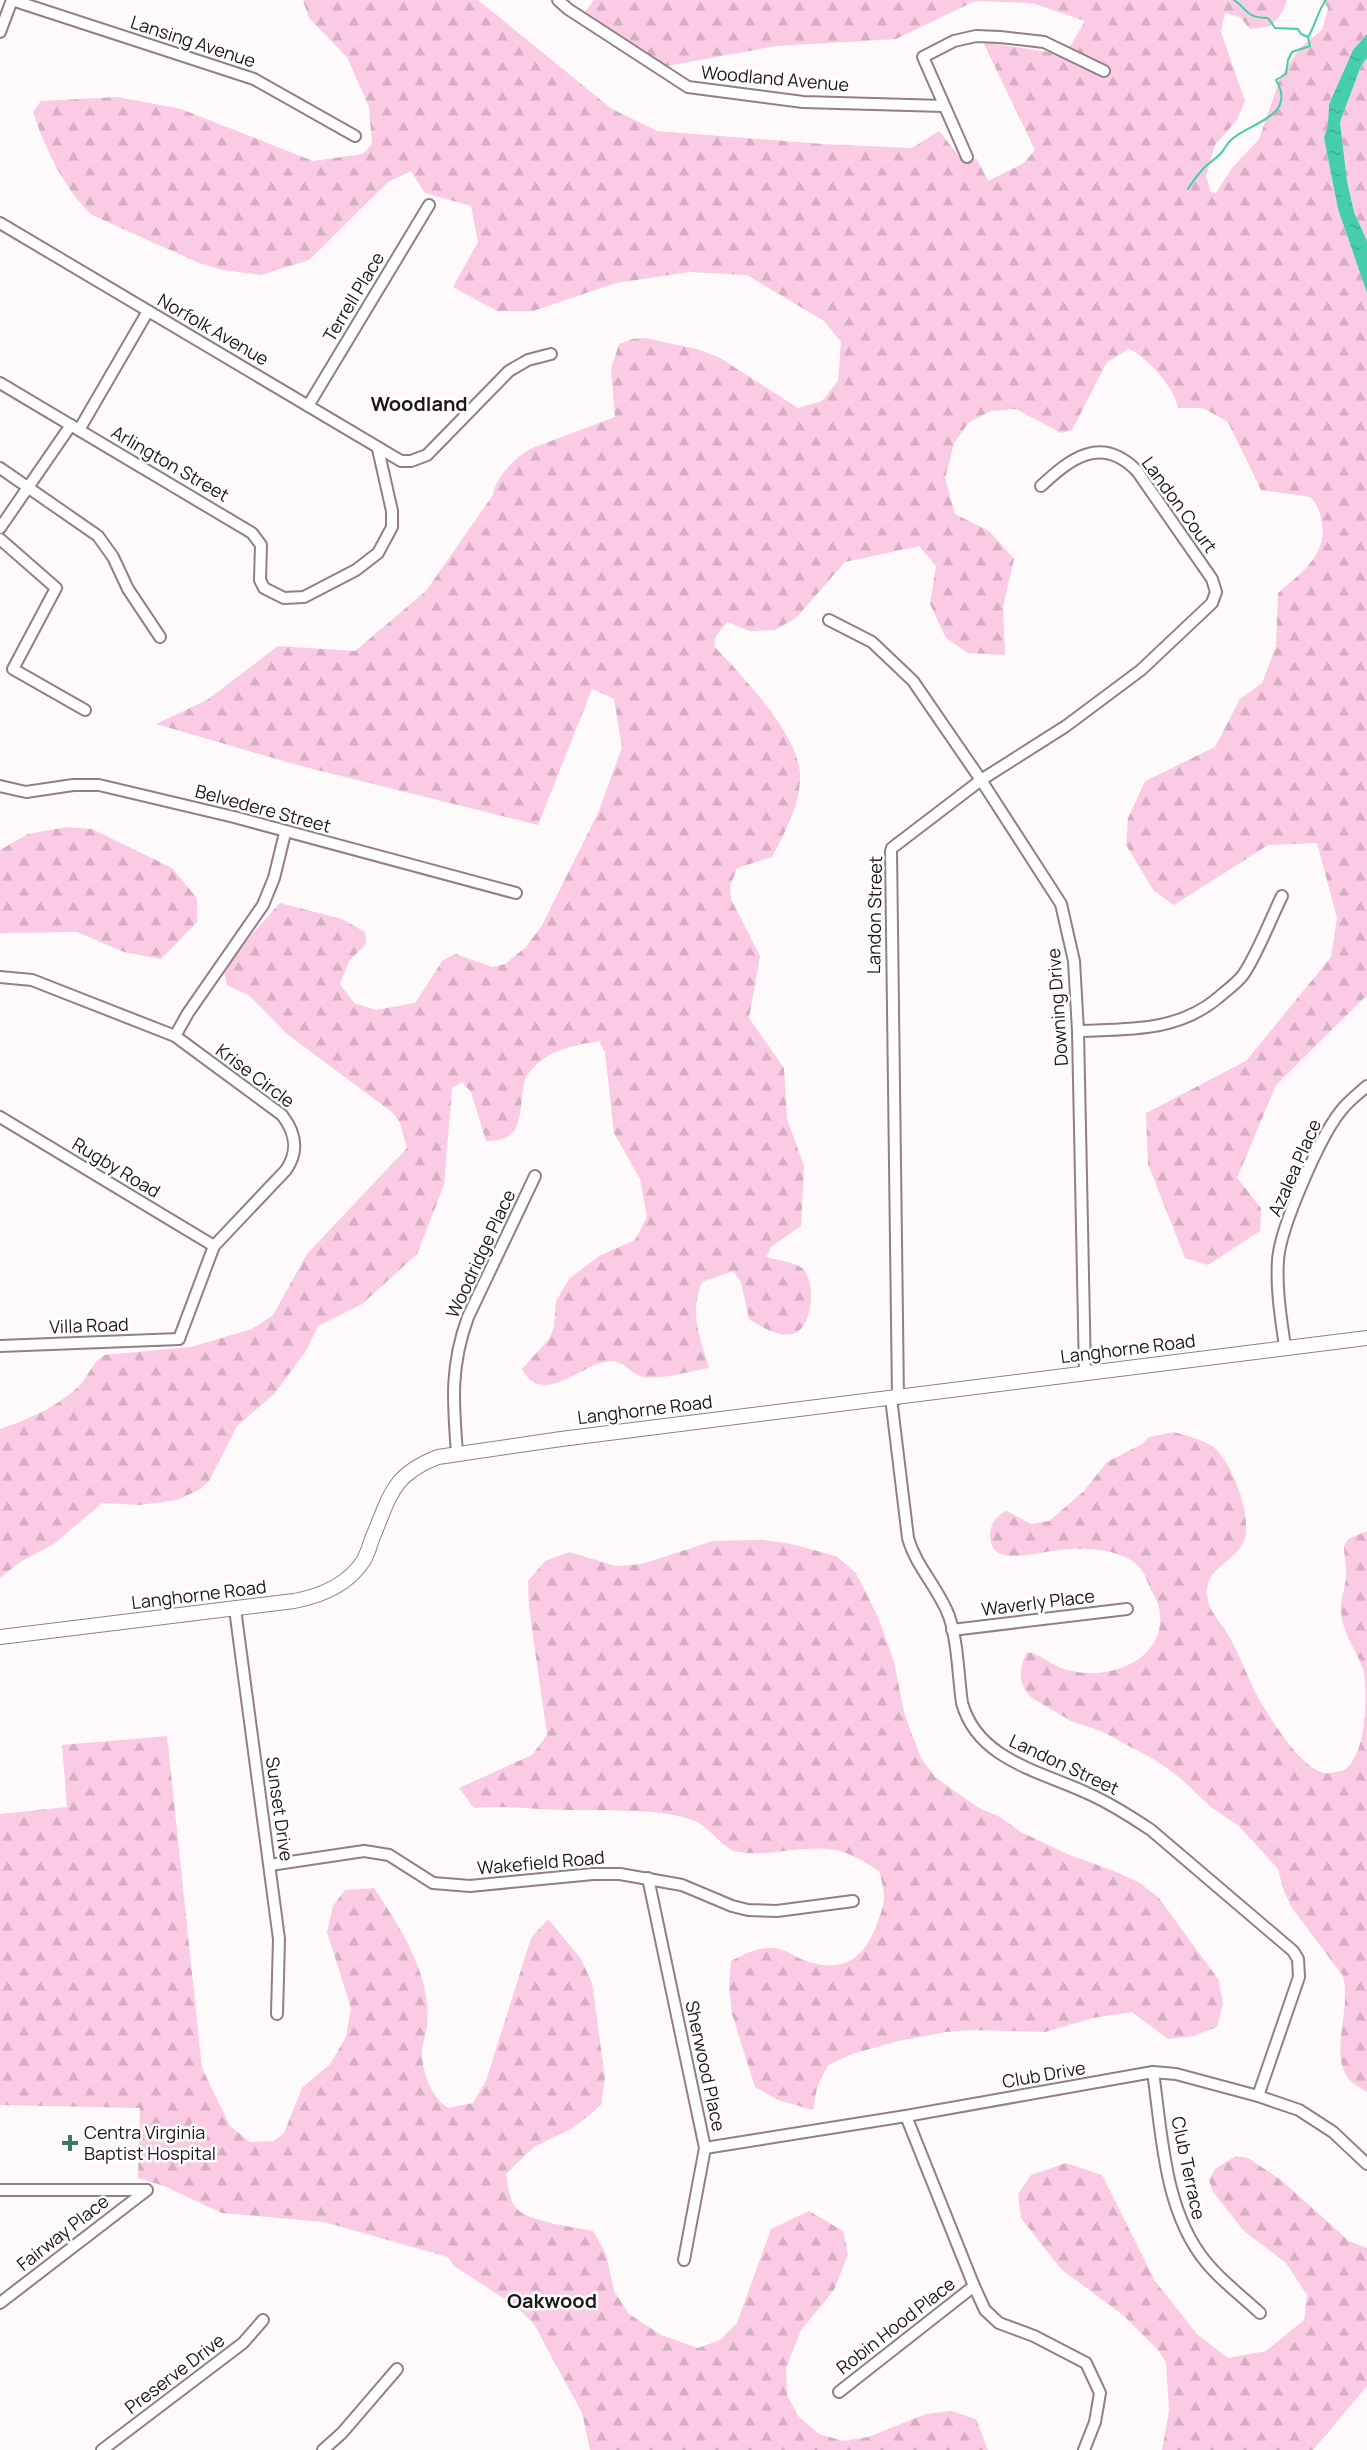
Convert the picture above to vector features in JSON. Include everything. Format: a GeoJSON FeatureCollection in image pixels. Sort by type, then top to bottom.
{"type":"FeatureCollection","features":[{"type":"Feature","properties":{"kind":"main road","name":"Langhorne Road"},"geometry":{"type":"LineString","coordinates":[[0,1637],[310,1598],[342,1583],[364,1560],[387,1499],[407,1473],[423,1463],[457,1453],[1367,1338]]}},
{"type":"Feature","properties":{"kind":"street"},"geometry":{"type":"LineString","coordinates":[[0,32],[12,0]]}},
{"type":"Feature","properties":{"kind":"street","name":"Lansing Avenue"},"geometry":{"type":"LineString","coordinates":[[12,0],[254,79],[355,136]]}},
{"type":"Feature","properties":{"kind":"street","name":"Woodland Avenue"},"geometry":{"type":"LineString","coordinates":[[558,0],[568,9],[688,87],[803,102],[944,106]]}},
{"type":"Feature","properties":{"kind":"street"},"geometry":{"type":"LineString","coordinates":[[967,157],[922,57],[954,41],[976,36],[1044,42],[1104,71]]}},
{"type":"Feature","properties":{"kind":"street","name":"Terrell Place"},"geometry":{"type":"LineString","coordinates":[[308,406],[429,205]]}},
{"type":"Feature","properties":{"kind":"street","name":"Norfolk Avenue"},"geometry":{"type":"LineString","coordinates":[[0,224],[401,461],[411,462],[427,455],[509,371],[528,360],[551,354]]}},
{"type":"Feature","properties":{"kind":"street"},"geometry":{"type":"LineString","coordinates":[[0,528],[75,428],[148,312]]}},
{"type":"Feature","properties":{"kind":"street","name":"Arlington Street"},"geometry":{"type":"LineString","coordinates":[[0,383],[252,533],[261,545],[260,580],[264,588],[284,598],[304,597],[318,591],[356,570],[378,553],[393,528],[392,511],[378,449]]}},
{"type":"Feature","properties":{"kind":"street","name":"Landon Court"},"geometry":{"type":"LineString","coordinates":[[1041,486],[1064,464],[1086,454],[1102,453],[1124,460],[1137,471],[1163,508],[1212,579],[1216,592]]}},
{"type":"Feature","properties":{"kind":"street"},"geometry":{"type":"LineString","coordinates":[[0,468],[98,536],[113,557],[128,589],[160,637]]}},
{"type":"Feature","properties":{"kind":"street"},"geometry":{"type":"LineString","coordinates":[[0,540],[56,588],[13,669],[85,710]]}},
{"type":"Feature","properties":{"kind":"street","name":"Landon Street"},"geometry":{"type":"LineString","coordinates":[[1216,592],[1212,603],[1141,670],[1066,726],[981,780],[892,848],[889,856],[894,1398],[911,1550],[940,1596],[952,1630],[966,1715],[971,1726],[987,1745],[1012,1761],[1087,1792],[1150,1830],[1293,1951],[1298,1959],[1299,1977],[1258,2096]]}},
{"type":"Feature","properties":{"kind":"street","name":"Downing Drive"},"geometry":{"type":"LineString","coordinates":[[829,620],[872,642],[913,681],[981,780],[1061,904],[1074,961],[1078,1031],[1085,1373]]}},
{"type":"Feature","properties":{"kind":"street","name":"Belvedere Street"},"geometry":{"type":"LineString","coordinates":[[0,786],[27,792],[73,785],[99,785],[234,817],[285,833],[516,893]]}},
{"type":"Feature","properties":{"kind":"street"},"geometry":{"type":"LineString","coordinates":[[175,1036],[188,1013],[262,905],[274,878],[285,833]]}},
{"type":"Feature","properties":{"kind":"street"},"geometry":{"type":"LineString","coordinates":[[1078,1031],[1149,1029],[1174,1023],[1195,1014],[1216,1000],[1243,975],[1282,896]]}},
{"type":"Feature","properties":{"kind":"street","name":"Krise Circle"},"geometry":{"type":"LineString","coordinates":[[0,977],[32,980],[175,1036],[282,1115],[290,1125],[294,1135],[295,1149],[286,1170],[214,1246],[179,1339]]}},
{"type":"Feature","properties":{"kind":"street","name":"Azalea Place"},"geometry":{"type":"LineString","coordinates":[[1285,1347],[1277,1296],[1278,1257],[1292,1209],[1321,1143],[1340,1112],[1367,1086]]}},
{"type":"Feature","properties":{"kind":"street","name":"Rugby Road"},"geometry":{"type":"LineString","coordinates":[[0,1117],[214,1246]]}},
{"type":"Feature","properties":{"kind":"street","name":"Woodridge Place"},"geometry":{"type":"LineString","coordinates":[[457,1453],[453,1375],[461,1337],[468,1317],[535,1176]]}},
{"type":"Feature","properties":{"kind":"street","name":"Villa Road"},"geometry":{"type":"LineString","coordinates":[[0,1346],[179,1339]]}},
{"type":"Feature","properties":{"kind":"street","name":"Sunset Drive"},"geometry":{"type":"LineString","coordinates":[[235,1609],[279,1940],[277,2014]]}},
{"type":"Feature","properties":{"kind":"street","name":"Waverly Place"},"geometry":{"type":"LineString","coordinates":[[952,1630],[1127,1609]]}},
{"type":"Feature","properties":{"kind":"street","name":"Wakefield Road"},"geometry":{"type":"LineString","coordinates":[[270,1865],[364,1851],[389,1855],[434,1883],[470,1886],[592,1874],[620,1874],[682,1885],[732,1906],[748,1910],[777,1911],[854,1901]]}},
{"type":"Feature","properties":{"kind":"street","name":"Sherwood Place"},"geometry":{"type":"LineString","coordinates":[[648,1878],[705,2148],[684,2260]]}},
{"type":"Feature","properties":{"kind":"street","name":"Club Drive"},"geometry":{"type":"LineString","coordinates":[[705,2148],[906,2116],[1153,2072],[1176,2074],[1258,2096],[1299,2110],[1317,2120],[1367,2164]]}},
{"type":"Feature","properties":{"kind":"street","name":"Club Terrace"},"geometry":{"type":"LineString","coordinates":[[1153,2072],[1165,2154],[1177,2210],[1185,2231],[1206,2263],[1260,2313]]}},
{"type":"Feature","properties":{"kind":"street"},"geometry":{"type":"LineString","coordinates":[[906,2116],[985,2310],[999,2323],[1034,2336],[1086,2363],[1100,2393],[1095,2422],[1084,2450]]}},
{"type":"Feature","properties":{"kind":"street","name":"Fairway Place"},"geometry":{"type":"LineString","coordinates":[[0,2190],[147,2190],[0,2303]]}},
{"type":"Feature","properties":{"kind":"street","name":"Robin Hood Place"},"geometry":{"type":"LineString","coordinates":[[839,2392],[974,2286]]}},
{"type":"Feature","properties":{"kind":"street","name":"Preserve Drive"},"geometry":{"type":"LineString","coordinates":[[102,2450],[243,2343],[263,2320]]}},
{"type":"Feature","properties":{"kind":"street"},"geometry":{"type":"LineString","coordinates":[[323,2450],[342,2433],[397,2369]]}},
{"type":"Feature","properties":{"kind":"green space"},"geometry":{"type":"Polygon","coordinates":[[[303,0],[478,0],[612,109],[657,131],[822,144],[912,148],[939,131],[962,160],[977,159],[988,181],[1024,163],[1035,150],[983,42],[1054,53],[1071,45],[1085,21],[1032,3],[975,1],[896,39],[776,46],[667,66],[585,12],[594,0],[1287,0],[1283,11],[1271,26],[1250,29],[1240,17],[1225,13],[1221,32],[1245,101],[1237,120],[1215,145],[1206,176],[1211,192],[1216,193],[1232,168],[1259,139],[1281,76],[1300,48],[1322,30],[1328,8],[1322,0],[1367,0],[1367,34],[1353,50],[1329,103],[1328,124],[1324,138],[1338,209],[1367,293],[1367,997],[1276,1085],[1237,1178],[1261,1208],[1260,1231],[1208,1265],[1185,1258],[1148,1164],[1146,1113],[1246,1061],[1331,957],[1337,918],[1317,843],[1268,845],[1174,905],[1154,891],[1126,845],[1128,818],[1145,781],[1215,747],[1240,699],[1262,683],[1276,646],[1278,593],[1303,571],[1316,555],[1322,535],[1322,523],[1311,497],[1261,490],[1228,422],[1203,408],[1178,408],[1172,391],[1159,374],[1144,359],[1129,349],[1107,362],[1072,430],[1061,433],[1016,409],[991,411],[969,422],[954,443],[945,478],[955,514],[989,531],[1014,559],[1003,607],[1005,655],[968,653],[946,638],[930,604],[936,566],[919,546],[845,562],[796,618],[775,630],[750,631],[727,622],[716,636],[714,646],[767,706],[790,742],[800,775],[795,807],[772,857],[737,868],[730,886],[731,899],[760,956],[749,1018],[784,1068],[787,1119],[804,1166],[801,1226],[771,1247],[766,1257],[795,1264],[806,1274],[811,1291],[811,1301],[807,1320],[802,1327],[791,1334],[778,1334],[749,1319],[741,1282],[733,1271],[702,1282],[698,1294],[697,1325],[709,1368],[651,1378],[639,1376],[612,1361],[601,1363],[552,1384],[541,1385],[531,1380],[522,1369],[549,1339],[554,1327],[556,1301],[569,1279],[599,1256],[635,1240],[647,1217],[640,1179],[614,1133],[605,1052],[599,1041],[568,1047],[541,1061],[526,1077],[516,1126],[512,1133],[498,1140],[486,1141],[471,1092],[462,1082],[452,1088],[444,1185],[417,1254],[362,1304],[318,1326],[307,1349],[275,1393],[237,1426],[209,1481],[199,1490],[177,1500],[140,1505],[102,1503],[54,1544],[20,1562],[0,1578],[0,1429],[31,1417],[60,1401],[82,1383],[104,1355],[191,1347],[252,1329],[273,1315],[307,1254],[407,1148],[400,1123],[393,1113],[287,1034],[250,996],[227,985],[224,973],[237,951],[280,903],[342,919],[365,932],[366,944],[349,961],[340,984],[354,1003],[376,1010],[415,1003],[443,960],[456,954],[492,967],[505,964],[525,948],[541,927],[599,811],[622,747],[614,699],[592,689],[538,825],[297,765],[156,724],[207,700],[278,646],[355,651],[426,591],[493,495],[502,475],[518,457],[530,449],[615,417],[611,369],[619,344],[632,339],[645,338],[697,349],[720,358],[798,408],[822,401],[838,381],[841,342],[824,321],[747,275],[689,272],[616,283],[533,311],[497,311],[453,287],[478,242],[471,206],[425,193],[411,171],[388,182],[309,260],[261,275],[223,270],[199,263],[92,215],[82,205],[64,180],[43,140],[33,112],[41,101],[117,97],[181,109],[313,161],[363,154],[372,144],[369,107],[347,57],[309,18],[303,0]]]}},
{"type":"Feature","properties":{"kind":"green space"},"geometry":{"type":"Polygon","coordinates":[[[1367,58],[1367,241],[1354,212],[1347,181],[1340,122],[1361,66],[1367,58]]]}},
{"type":"Feature","properties":{"kind":"green space"},"geometry":{"type":"Polygon","coordinates":[[[67,827],[92,829],[172,868],[197,898],[197,922],[161,959],[124,952],[77,932],[0,933],[0,850],[28,834],[67,827]]]}},
{"type":"Feature","properties":{"kind":"green space"},"geometry":{"type":"Polygon","coordinates":[[[1174,1432],[1212,1446],[1220,1453],[1234,1478],[1244,1508],[1246,1535],[1238,1550],[1212,1575],[1207,1587],[1209,1605],[1231,1640],[1256,1694],[1273,1721],[1300,1757],[1321,1772],[1339,1772],[1352,1763],[1364,1725],[1364,1672],[1342,1621],[1341,1608],[1346,1573],[1344,1546],[1348,1539],[1367,1531],[1367,2092],[1348,2078],[1340,2055],[1345,2002],[1343,1976],[1292,1908],[1283,1889],[1278,1869],[1239,1826],[1211,1807],[1178,1776],[1155,1760],[1101,1731],[1071,1721],[1032,1698],[1022,1682],[1022,1664],[1027,1652],[1064,1669],[1081,1673],[1116,1670],[1132,1663],[1145,1654],[1155,1641],[1160,1625],[1159,1607],[1143,1571],[1125,1557],[1091,1549],[1004,1555],[993,1548],[991,1542],[991,1527],[995,1520],[1007,1511],[1031,1524],[1049,1521],[1083,1492],[1107,1462],[1142,1444],[1149,1437],[1174,1432]]]}},
{"type":"Feature","properties":{"kind":"green space"},"geometry":{"type":"Polygon","coordinates":[[[762,1540],[787,1543],[836,1556],[856,1573],[878,1617],[894,1662],[904,1712],[912,1735],[921,1758],[935,1777],[977,1807],[1000,1817],[1021,1832],[1067,1854],[1138,1882],[1158,1897],[1218,1979],[1223,2003],[1217,2027],[1194,2036],[1168,2039],[1132,2012],[1093,2018],[1045,2032],[972,2030],[946,2032],[898,2041],[852,2054],[828,2065],[817,2087],[813,2110],[778,2100],[755,2087],[732,2014],[729,1987],[731,1961],[754,1950],[772,1948],[814,1963],[836,1965],[846,1963],[862,1951],[869,1941],[883,1907],[884,1895],[879,1871],[863,1861],[835,1850],[811,1848],[763,1853],[739,1852],[728,1847],[701,1824],[667,1814],[619,1810],[474,1808],[459,1788],[532,1755],[547,1735],[529,1607],[528,1581],[545,1561],[569,1552],[616,1566],[642,1564],[713,1541],[762,1540]]]}},
{"type":"Feature","properties":{"kind":"green space"},"geometry":{"type":"Polygon","coordinates":[[[167,1736],[202,2068],[230,2126],[250,2142],[274,2141],[284,2133],[302,2088],[330,2064],[346,2037],[351,2008],[327,1932],[333,1906],[345,1890],[374,1888],[408,1945],[419,1969],[427,2003],[427,2027],[422,2052],[424,2068],[432,2091],[448,2108],[473,2103],[486,2081],[531,1938],[548,1919],[581,1959],[592,1983],[605,2078],[601,2104],[592,2113],[571,2129],[534,2147],[506,2174],[514,2206],[523,2214],[542,2221],[593,2231],[606,2254],[614,2291],[629,2314],[661,2335],[698,2348],[720,2340],[737,2323],[771,2229],[809,2211],[843,2231],[848,2254],[834,2290],[801,2330],[786,2368],[787,2395],[799,2417],[819,2434],[843,2441],[868,2437],[926,2414],[951,2411],[976,2419],[988,2450],[590,2450],[582,2413],[534,2324],[517,2307],[454,2266],[448,2257],[324,2222],[222,2213],[164,2186],[138,2178],[140,2108],[0,2105],[0,1814],[67,1807],[62,1745],[167,1736]]]}},
{"type":"Feature","properties":{"kind":"green space"},"geometry":{"type":"Polygon","coordinates":[[[1236,2156],[1248,2158],[1281,2180],[1349,2241],[1367,2248],[1367,2386],[1313,2450],[1162,2450],[1169,2411],[1166,2363],[1159,2351],[1123,2315],[1061,2269],[1021,2218],[1018,2194],[1031,2175],[1066,2163],[1102,2175],[1155,2281],[1197,2334],[1228,2358],[1266,2351],[1304,2320],[1307,2295],[1286,2263],[1244,2231],[1213,2192],[1209,2180],[1215,2169],[1236,2156]]]}},
{"type":"Feature","properties":{"kind":"water"},"geometry":{"type":"Polygon","coordinates":[[[1367,34],[1367,58],[1361,66],[1340,122],[1347,181],[1354,212],[1367,241],[1367,293],[1338,209],[1324,138],[1328,124],[1329,104],[1353,50],[1367,34]]]}},
{"type":"Feature","properties":{"kind":"waterway"},"geometry":{"type":"LineString","coordinates":[[1234,0],[1251,15],[1268,18],[1275,28],[1298,29],[1301,34],[1308,37]]}},
{"type":"Feature","properties":{"kind":"waterway"},"geometry":{"type":"LineString","coordinates":[[1188,189],[1202,170],[1220,154],[1231,140],[1276,111],[1281,103],[1281,93],[1276,80],[1286,74],[1292,52],[1310,46],[1308,37],[1326,0]]}},
{"type":"Feature","properties":{"kind":"place","name":"Centra Virginia Baptist Hospital"},"geometry":{"type":"Point","coordinates":[70,2143]}},
{"type":"Feature","properties":{"kind":"district","name":"Woodland"},"geometry":{"type":"Point","coordinates":[419,404]}},
{"type":"Feature","properties":{"kind":"district","name":"Oakwood"},"geometry":{"type":"Point","coordinates":[552,2301]}}]}
